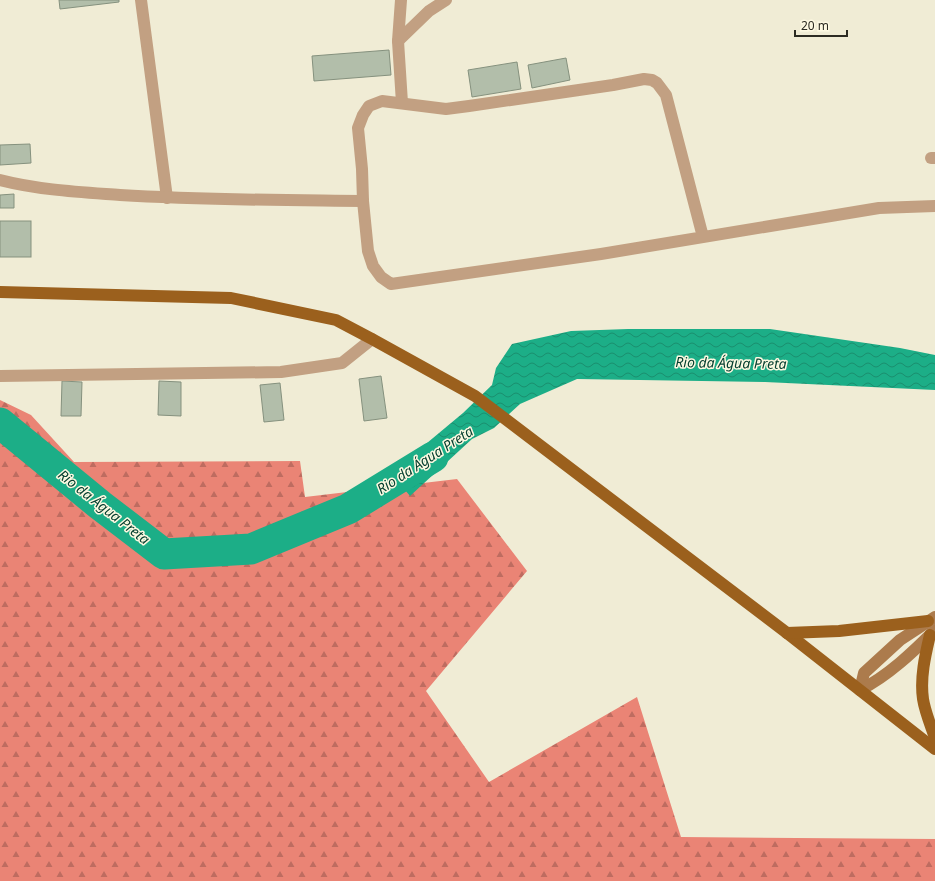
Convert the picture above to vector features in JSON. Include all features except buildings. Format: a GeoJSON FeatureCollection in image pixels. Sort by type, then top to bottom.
{"type":"FeatureCollection","features":[{"type":"Feature","properties":{"kind":"main road"},"geometry":{"type":"LineString","coordinates":[[0,292],[230,298],[336,320],[475,396],[786,633],[935,749]]}},
{"type":"Feature","properties":{"kind":"main road"},"geometry":{"type":"LineString","coordinates":[[786,633],[932,626]]}},
{"type":"Feature","properties":{"kind":"main road"},"geometry":{"type":"LineString","coordinates":[[860,690],[864,673],[900,640],[932,626]]}},
{"type":"Feature","properties":{"kind":"main road"},"geometry":{"type":"LineString","coordinates":[[932,626],[922,674],[923,700],[935,738]]}},
{"type":"Feature","properties":{"kind":"street"},"geometry":{"type":"LineString","coordinates":[[141,0],[167,198]]}},
{"type":"Feature","properties":{"kind":"street"},"geometry":{"type":"LineString","coordinates":[[401,0],[398,41],[402,103]]}},
{"type":"Feature","properties":{"kind":"street"},"geometry":{"type":"LineString","coordinates":[[398,41],[429,11],[446,0]]}},
{"type":"Feature","properties":{"kind":"street"},"geometry":{"type":"LineString","coordinates":[[703,237],[666,95],[662,88],[652,80],[644,79],[613,85],[446,108],[382,101],[369,106],[363,115],[358,128],[368,251],[373,266],[381,277],[391,284],[601,254],[879,208],[935,206]]}},
{"type":"Feature","properties":{"kind":"street"},"geometry":{"type":"LineString","coordinates":[[0,180],[16,184],[83,192],[167,198],[363,201]]}},
{"type":"Feature","properties":{"kind":"street"},"geometry":{"type":"LineString","coordinates":[[0,376],[281,372],[342,363],[372,339]]}},
{"type":"Feature","properties":{"kind":"green space"},"geometry":{"type":"Polygon","coordinates":[[[0,400],[31,415],[74,462],[300,461],[305,497],[457,479],[527,571],[426,691],[489,782],[637,697],[681,837],[935,839],[935,881],[0,881],[0,400]]]}},
{"type":"Feature","properties":{"kind":"water"},"geometry":{"type":"Polygon","coordinates":[[[628,329],[770,329],[900,348],[935,355],[935,390],[765,382],[577,379],[520,404],[494,428],[472,439],[410,496],[391,473],[463,413],[492,385],[496,368],[512,344],[571,331],[628,329]]]}},
{"type":"Feature","properties":{"kind":"waterway","name":"Rio da Água Preta"},"geometry":{"type":"LineString","coordinates":[[0,423],[100,505],[164,554],[251,549],[348,509],[433,457]]}}]}
